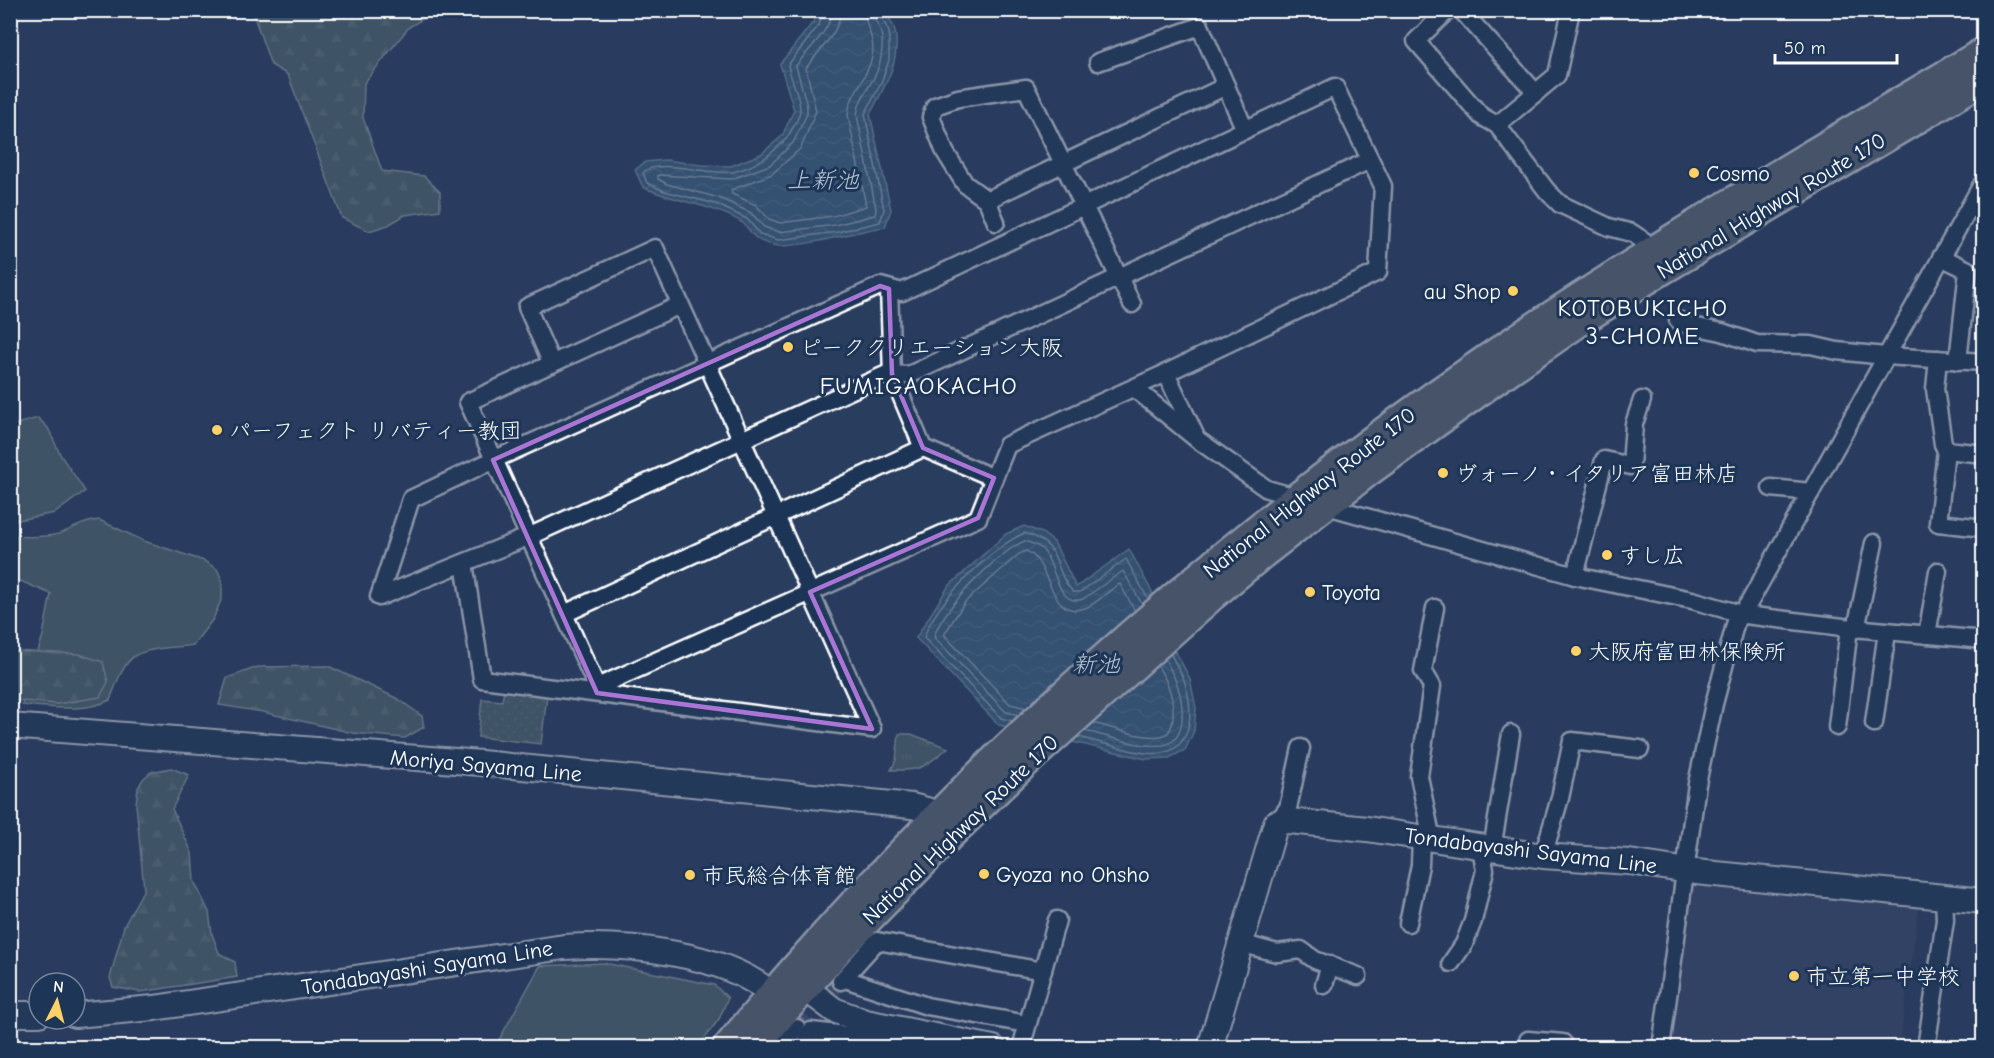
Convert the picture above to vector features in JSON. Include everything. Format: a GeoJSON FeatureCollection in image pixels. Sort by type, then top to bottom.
{"type":"FeatureCollection","features":[{"type":"Feature","properties":{"kind":"highway","name":"National Highway Route 170"},"geometry":{"type":"LineString","coordinates":[[727,1047],[771,994],[1054,721],[1090,670],[1261,555],[1489,384],[1579,322],[1656,261],[1983,52]]}},
{"type":"Feature","properties":{"kind":"highway","name":"National Highway Route 170"},"geometry":{"type":"LineString","coordinates":[[1176,611],[1298,497],[1360,449],[1488,358],[1656,261],[1983,79]]}},
{"type":"Feature","properties":{"kind":"highway","name":"National Highway Route 170"},"geometry":{"type":"LineString","coordinates":[[753,1047],[945,825]]}},
{"type":"Feature","properties":{"kind":"main road","name":"Moriya Sayama Line"},"geometry":{"type":"LineString","coordinates":[[10,726],[481,763],[912,806],[927,810],[945,825]]}},
{"type":"Feature","properties":{"kind":"main road","name":"Tondabayashi Sayama Line"},"geometry":{"type":"LineString","coordinates":[[1276,823],[1289,821],[1367,829],[1543,856],[1629,862],[1685,870],[1983,901]]}},
{"type":"Feature","properties":{"kind":"main road"},"geometry":{"type":"LineString","coordinates":[[1210,1047],[1276,823]]}},
{"type":"Feature","properties":{"kind":"main road","name":"Tondabayashi Sayama Line"},"geometry":{"type":"LineString","coordinates":[[87,1014],[154,1008],[564,947],[584,946],[650,950],[696,958],[751,979],[771,994]]}},
{"type":"Feature","properties":{"kind":"main road"},"geometry":{"type":"LineString","coordinates":[[805,988],[834,1010],[866,1022],[993,1047]]}},
{"type":"Feature","properties":{"kind":"main road"},"geometry":{"type":"LineString","coordinates":[[10,1014],[27,1014]]}},
{"type":"Feature","properties":{"kind":"street"},"geometry":{"type":"LineString","coordinates":[[1448,10],[1416,41],[1481,116],[1497,125],[1547,191],[1560,204],[1609,227],[1632,233],[1644,241],[1656,261]]}},
{"type":"Feature","properties":{"kind":"street"},"geometry":{"type":"LineString","coordinates":[[1461,10],[1536,93]]}},
{"type":"Feature","properties":{"kind":"street"},"geometry":{"type":"LineString","coordinates":[[1497,125],[1557,75],[1571,10]]}},
{"type":"Feature","properties":{"kind":"street"},"geometry":{"type":"LineString","coordinates":[[1098,62],[1200,26],[1245,130]]}},
{"type":"Feature","properties":{"kind":"street"},"geometry":{"type":"LineString","coordinates":[[987,200],[1226,86]]}},
{"type":"Feature","properties":{"kind":"street"},"geometry":{"type":"LineString","coordinates":[[996,222],[987,200],[957,175],[931,117],[935,106],[958,98],[1026,87],[1132,304]]}},
{"type":"Feature","properties":{"kind":"street"},"geometry":{"type":"LineString","coordinates":[[597,690],[978,518],[1007,445],[1134,388],[1378,272],[1383,186],[1335,87],[902,292],[880,286],[492,460],[411,499],[379,597],[528,537],[887,374],[909,375],[1370,160]]}},
{"type":"Feature","properties":{"kind":"street"},"geometry":{"type":"LineString","coordinates":[[1661,1047],[1697,783],[1714,704],[1736,621],[1749,603],[1983,181]]}},
{"type":"Feature","properties":{"kind":"street"},"geometry":{"type":"LineString","coordinates":[[464,562],[482,679],[597,690],[872,729],[655,248],[527,307],[552,364]]}},
{"type":"Feature","properties":{"kind":"street"},"geometry":{"type":"LineString","coordinates":[[1941,256],[1968,270],[1958,361]]}},
{"type":"Feature","properties":{"kind":"street"},"geometry":{"type":"LineString","coordinates":[[890,289],[892,374],[923,448],[994,478]]}},
{"type":"Feature","properties":{"kind":"street"},"geometry":{"type":"LineString","coordinates":[[597,690],[492,460],[468,402],[680,305]]}},
{"type":"Feature","properties":{"kind":"street"},"geometry":{"type":"LineString","coordinates":[[1678,320],[1687,325],[1722,332],[1757,344],[1811,345],[1837,351],[1885,356],[1983,362]]}},
{"type":"Feature","properties":{"kind":"street"},"geometry":{"type":"LineString","coordinates":[[1938,359],[1935,389],[1943,444],[1946,450],[1938,523],[1983,528]]}},
{"type":"Feature","properties":{"kind":"street"},"geometry":{"type":"LineString","coordinates":[[1166,373],[1198,440]]}},
{"type":"Feature","properties":{"kind":"street"},"geometry":{"type":"LineString","coordinates":[[1134,388],[1198,440],[1267,489],[1575,576],[1692,600],[1742,614],[1887,632],[1983,640]]}},
{"type":"Feature","properties":{"kind":"street"},"geometry":{"type":"LineString","coordinates":[[1575,576],[1604,460],[1631,466],[1634,424],[1642,400]]}},
{"type":"Feature","properties":{"kind":"street"},"geometry":{"type":"LineString","coordinates":[[564,614],[923,448]]}},
{"type":"Feature","properties":{"kind":"street"},"geometry":{"type":"LineString","coordinates":[[1946,450],[1983,454]]}},
{"type":"Feature","properties":{"kind":"street"},"geometry":{"type":"LineString","coordinates":[[1771,488],[1810,492]]}},
{"type":"Feature","properties":{"kind":"street"},"geometry":{"type":"LineString","coordinates":[[1837,727],[1852,628],[1874,543]]}},
{"type":"Feature","properties":{"kind":"street"},"geometry":{"type":"LineString","coordinates":[[1927,635],[1938,571]]}},
{"type":"Feature","properties":{"kind":"street"},"geometry":{"type":"LineString","coordinates":[[1408,923],[1427,839],[1419,776],[1432,686],[1423,671],[1435,608]]}},
{"type":"Feature","properties":{"kind":"street"},"geometry":{"type":"LineString","coordinates":[[1874,723],[1887,632]]}},
{"type":"Feature","properties":{"kind":"street"},"geometry":{"type":"LineString","coordinates":[[1451,963],[1464,944],[1473,921],[1511,734]]}},
{"type":"Feature","properties":{"kind":"street"},"geometry":{"type":"LineString","coordinates":[[1543,856],[1560,798],[1572,741],[1640,749]]}},
{"type":"Feature","properties":{"kind":"street"},"geometry":{"type":"LineString","coordinates":[[1276,823],[1288,808],[1301,748]]}},
{"type":"Feature","properties":{"kind":"street"},"geometry":{"type":"LineString","coordinates":[[1926,1047],[1945,920],[1944,897]]}},
{"type":"Feature","properties":{"kind":"street"},"geometry":{"type":"LineString","coordinates":[[1022,1047],[1057,920]]}},
{"type":"Feature","properties":{"kind":"street"},"geometry":{"type":"LineString","coordinates":[[1027,1024],[927,1006],[844,979],[877,941],[1043,971]]}},
{"type":"Feature","properties":{"kind":"street"},"geometry":{"type":"LineString","coordinates":[[1240,943],[1277,953],[1301,951],[1315,960],[1358,976]]}},
{"type":"Feature","properties":{"kind":"street"},"geometry":{"type":"LineString","coordinates":[[1324,985],[1330,965]]}},
{"type":"Feature","properties":{"kind":"street"},"geometry":{"type":"LineString","coordinates":[[780,1047],[797,1028]]}},
{"type":"Feature","properties":{"kind":"street"},"geometry":{"type":"LineString","coordinates":[[804,1047],[811,1031],[883,1039],[894,1036],[900,1029]]}},
{"type":"Feature","properties":{"kind":"street"},"geometry":{"type":"LineString","coordinates":[[1538,1043],[1563,1043]]}},
{"type":"Feature","properties":{"kind":"highlighted area"},"geometry":{"type":"Polygon","coordinates":[[[880,286],[889,289],[892,374],[923,448],[994,478],[978,518],[810,592],[872,729],[597,693],[493,460],[880,286]]]}},
{"type":"Feature","properties":{"kind":"shaded area","name":"市立第一中学校"},"geometry":{"type":"Polygon","coordinates":[[[1694,882],[1919,906],[1899,1047],[1670,1048],[1694,882]]]}},
{"type":"Feature","properties":{"kind":"green space"},"geometry":{"type":"Polygon","coordinates":[[[252,11],[436,11],[409,27],[364,83],[363,118],[382,171],[424,176],[440,192],[440,210],[405,215],[388,225],[369,231],[342,218],[288,75],[271,65],[252,11]]]}},
{"type":"Feature","properties":{"kind":"green space"},"geometry":{"type":"Polygon","coordinates":[[[38,418],[48,428],[61,456],[85,491],[55,513],[18,520],[11,519],[11,429],[17,424],[38,418]]]}},
{"type":"Feature","properties":{"kind":"green space"},"geometry":{"type":"Polygon","coordinates":[[[99,520],[144,541],[204,561],[217,569],[222,580],[222,598],[213,619],[193,645],[149,650],[131,658],[120,675],[110,700],[78,708],[22,705],[43,635],[51,594],[11,577],[11,536],[52,535],[99,520]]]}},
{"type":"Feature","properties":{"kind":"green space"},"geometry":{"type":"Polygon","coordinates":[[[11,651],[79,654],[103,662],[108,682],[100,697],[57,704],[11,700],[11,651]]]}},
{"type":"Feature","properties":{"kind":"green space"},"geometry":{"type":"Polygon","coordinates":[[[328,666],[398,699],[422,716],[424,727],[405,738],[353,733],[263,712],[219,705],[227,678],[258,667],[328,666]]]}},
{"type":"Feature","properties":{"kind":"green space"},"geometry":{"type":"Polygon","coordinates":[[[504,690],[547,695],[541,744],[478,737],[482,699],[502,701],[504,690]]]}},
{"type":"Feature","properties":{"kind":"green space"},"geometry":{"type":"Polygon","coordinates":[[[899,734],[911,734],[948,748],[922,767],[910,770],[891,770],[896,760],[899,734]]]}},
{"type":"Feature","properties":{"kind":"green space"},"geometry":{"type":"Polygon","coordinates":[[[171,768],[189,775],[172,809],[192,853],[194,881],[209,912],[212,934],[219,953],[235,962],[237,977],[140,992],[113,987],[110,978],[124,926],[144,889],[136,804],[138,788],[151,772],[171,768]]]}},
{"type":"Feature","properties":{"kind":"green space"},"geometry":{"type":"Polygon","coordinates":[[[604,963],[714,985],[728,998],[719,1019],[698,1047],[495,1047],[540,966],[604,963]]]}},
{"type":"Feature","properties":{"kind":"water","name":"上新池"},"geometry":{"type":"Polygon","coordinates":[[[820,10],[888,11],[887,14],[894,29],[896,53],[893,64],[886,84],[870,114],[891,210],[885,227],[807,243],[777,246],[757,239],[743,223],[719,211],[643,187],[635,170],[645,162],[666,160],[731,166],[761,154],[782,136],[794,110],[780,64],[820,10]]]}},
{"type":"Feature","properties":{"kind":"water","name":"新池"},"geometry":{"type":"Polygon","coordinates":[[[1024,526],[1042,533],[1054,542],[1076,587],[1129,549],[1152,592],[1177,654],[1190,679],[1196,708],[1194,731],[1185,750],[1169,758],[1146,759],[999,725],[916,638],[948,587],[1006,534],[1024,526]]]}},
{"type":"Feature","properties":{"kind":"tunnel"},"geometry":{"type":"LineString","coordinates":[[797,1028],[841,981]]}},
{"type":"Feature","properties":{"kind":"place","name":"Cosmo"},"geometry":{"type":"Point","coordinates":[1694,173]}},
{"type":"Feature","properties":{"kind":"place","name":"au Shop"},"geometry":{"type":"Point","coordinates":[1513,291]}},
{"type":"Feature","properties":{"kind":"place","name":"ピーククリエーション大阪"},"geometry":{"type":"Point","coordinates":[788,347]}},
{"type":"Feature","properties":{"kind":"place","name":"パーフェクト リバティー教団"},"geometry":{"type":"Point","coordinates":[217,430]}},
{"type":"Feature","properties":{"kind":"place","name":"ヴォーノ・イタリア富田林店"},"geometry":{"type":"Point","coordinates":[1443,473]}},
{"type":"Feature","properties":{"kind":"place","name":"すし広"},"geometry":{"type":"Point","coordinates":[1607,555]}},
{"type":"Feature","properties":{"kind":"place","name":"Toyota"},"geometry":{"type":"Point","coordinates":[1310,592]}},
{"type":"Feature","properties":{"kind":"place","name":"大阪府富田林保険所"},"geometry":{"type":"Point","coordinates":[1576,651]}},
{"type":"Feature","properties":{"kind":"place","name":"Gyoza no Ohsho"},"geometry":{"type":"Point","coordinates":[984,874]}},
{"type":"Feature","properties":{"kind":"place","name":"市民総合体育館"},"geometry":{"type":"Point","coordinates":[690,875]}},
{"type":"Feature","properties":{"kind":"place","name":"市立第一中学校"},"geometry":{"type":"Point","coordinates":[1794,976]}},
{"type":"Feature","properties":{"kind":"district","name":"KOTOBUKICHO 3-CHOME"},"geometry":{"type":"Point","coordinates":[1643,322]}},
{"type":"Feature","properties":{"kind":"district","name":"FUMIGAOKACHO"},"geometry":{"type":"Point","coordinates":[919,386]}}]}
